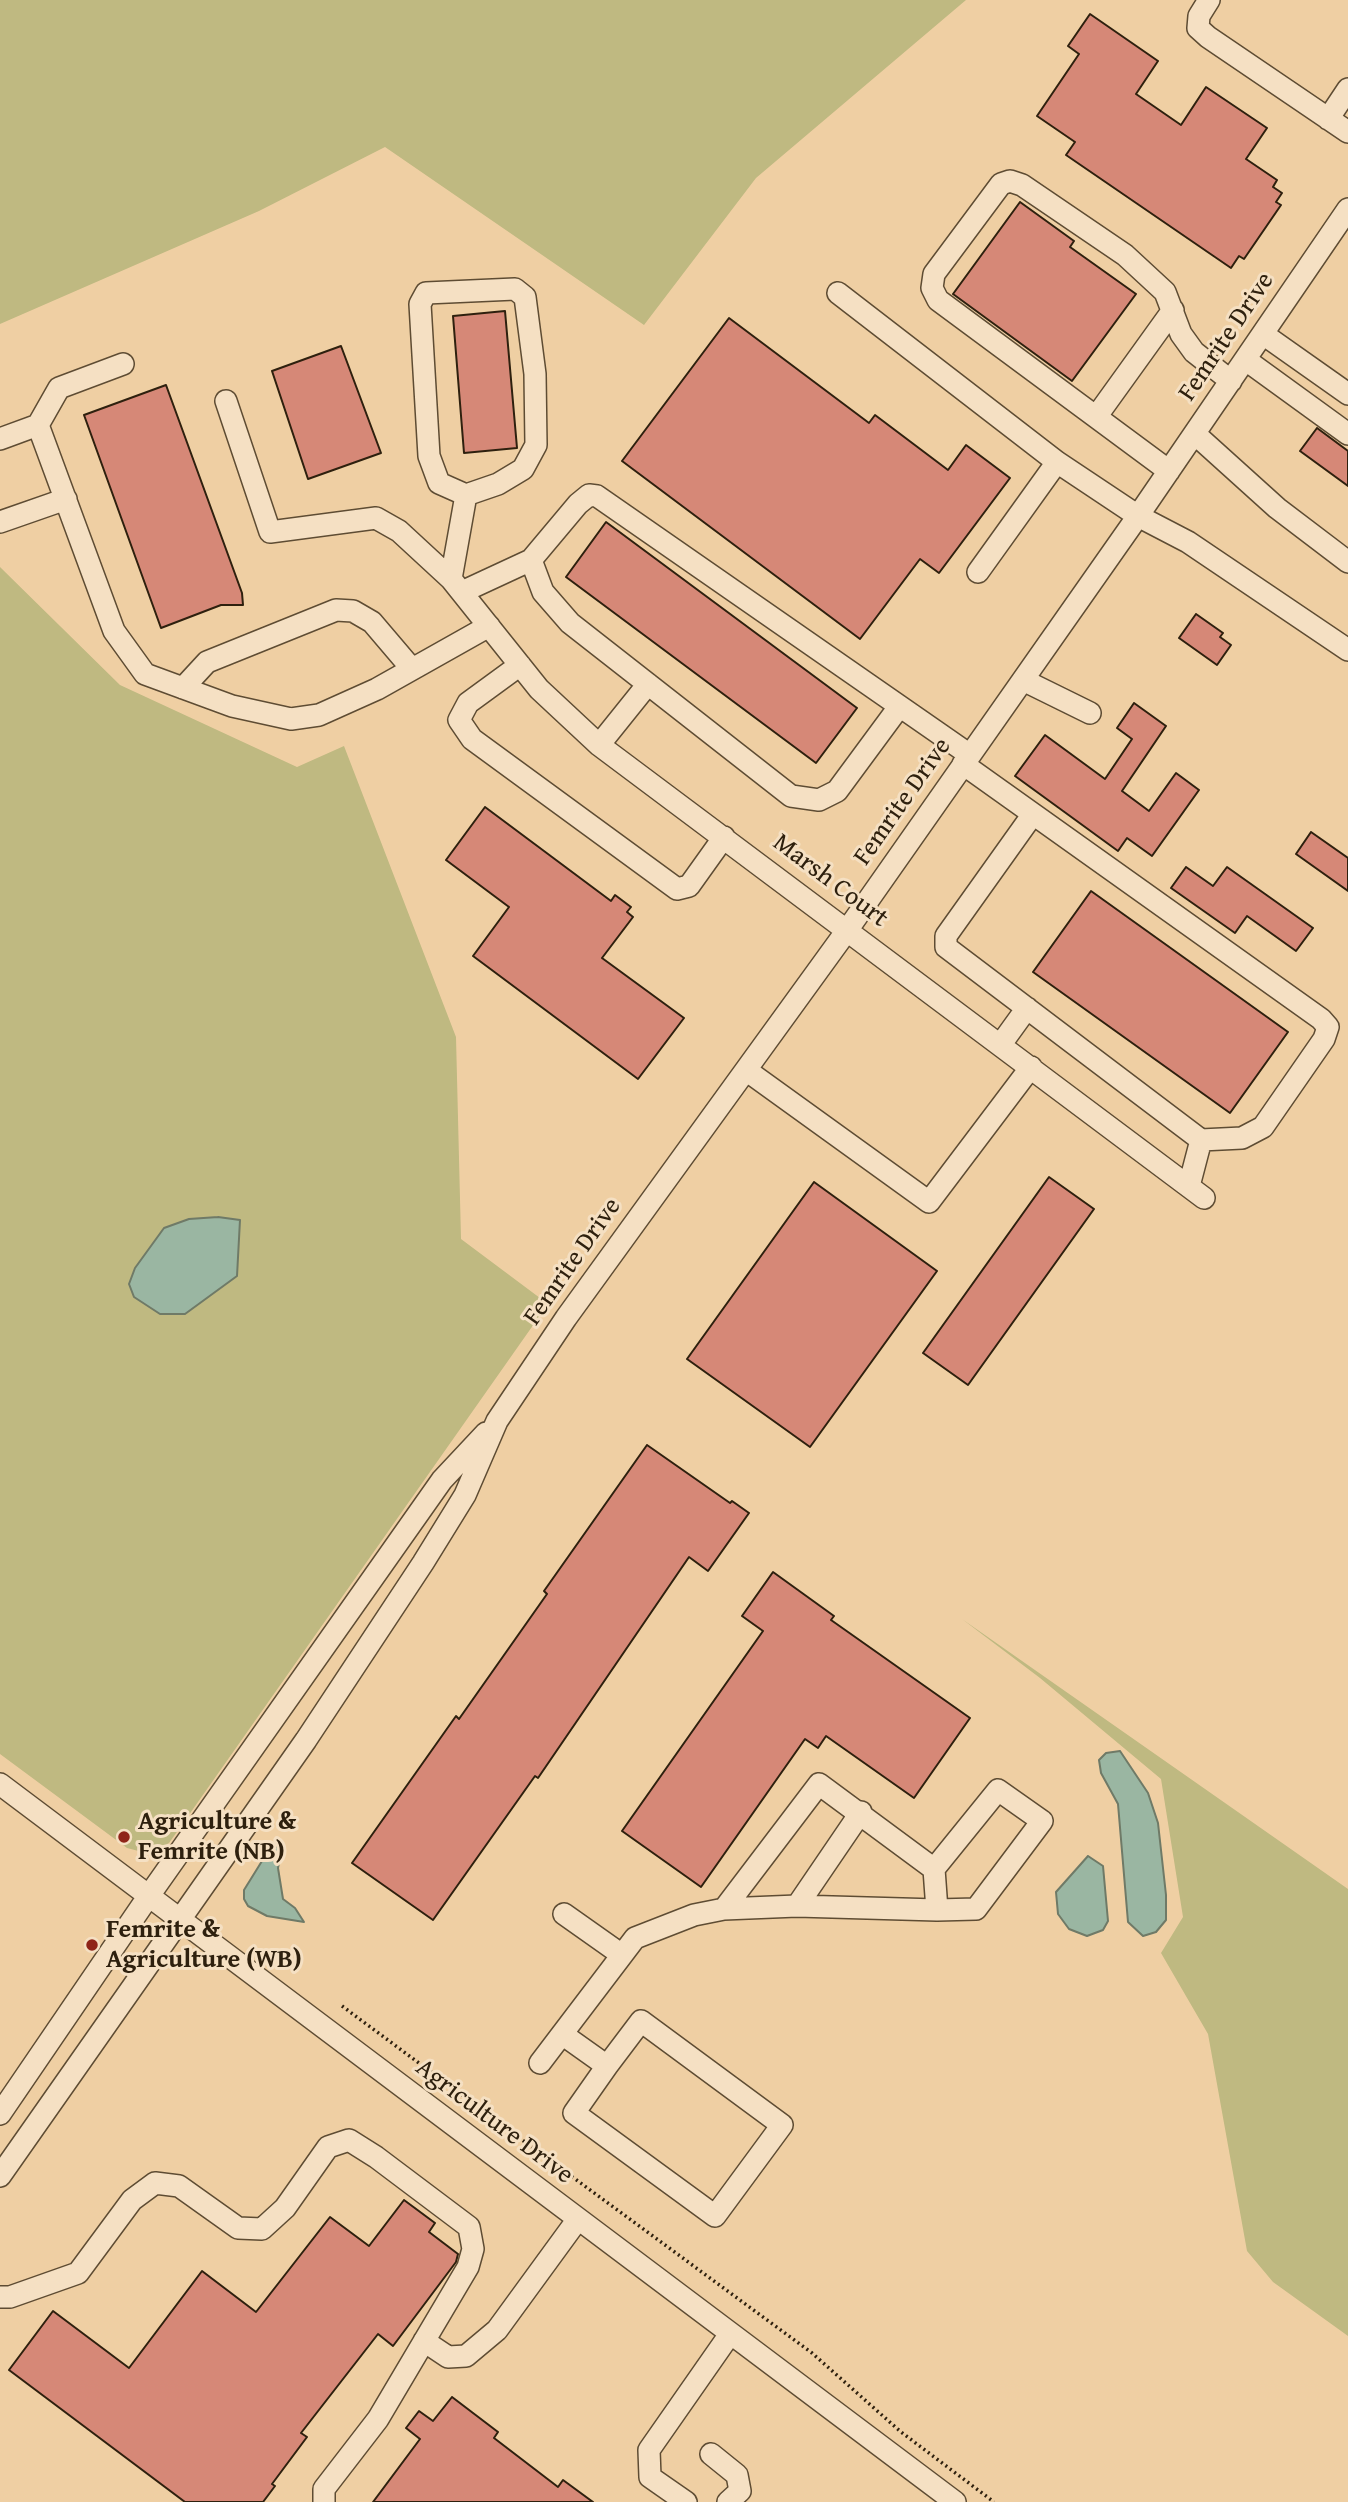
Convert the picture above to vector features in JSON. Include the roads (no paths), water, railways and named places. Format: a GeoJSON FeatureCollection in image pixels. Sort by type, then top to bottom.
{"type":"FeatureCollection","features":[{"type":"Feature","properties":{"kind":"street"},"geometry":{"type":"LineString","coordinates":[[1209,0],[1199,16],[1198,28],[1348,132]]}},
{"type":"Feature","properties":{"kind":"street"},"geometry":{"type":"LineString","coordinates":[[1328,119],[1348,89]]}},
{"type":"Feature","properties":{"kind":"street"},"geometry":{"type":"LineString","coordinates":[[1169,471],[938,300],[932,288],[934,274],[1001,184],[1010,181],[1022,185],[1125,255],[1166,292],[1181,334],[1194,352],[1231,381]]}},
{"type":"Feature","properties":{"kind":"street","name":"Femrite Drive"},"geometry":{"type":"LineString","coordinates":[[0,2114],[148,1897],[442,1480],[497,1421],[566,1318],[848,929],[1195,434],[1348,209]]}},
{"type":"Feature","properties":{"kind":"street"},"geometry":{"type":"LineString","coordinates":[[514,289],[525,297],[535,374],[536,445],[523,469],[498,484],[466,495],[439,483],[429,456],[420,304],[426,293],[514,289]]}},
{"type":"Feature","properties":{"kind":"street"},"geometry":{"type":"LineString","coordinates":[[838,293],[1057,462],[1138,516],[1188,542],[1348,650]]}},
{"type":"Feature","properties":{"kind":"street"},"geometry":{"type":"LineString","coordinates":[[1096,417],[1173,310]]}},
{"type":"Feature","properties":{"kind":"street"},"geometry":{"type":"LineString","coordinates":[[1264,334],[1348,394]]}},
{"type":"Feature","properties":{"kind":"street"},"geometry":{"type":"LineString","coordinates":[[1246,360],[1348,435]]}},
{"type":"Feature","properties":{"kind":"street"},"geometry":{"type":"LineString","coordinates":[[0,439],[38,425],[59,388],[122,364]]}},
{"type":"Feature","properties":{"kind":"street","name":"Marsh Court"},"geometry":{"type":"LineString","coordinates":[[226,401],[270,532],[376,518],[398,531],[457,586],[520,665],[569,720],[598,745],[1197,1192],[1201,1140]]}},
{"type":"Feature","properties":{"kind":"street"},"geometry":{"type":"LineString","coordinates":[[38,425],[114,631],[145,674],[232,706],[291,719],[319,715],[412,669],[489,626]]}},
{"type":"Feature","properties":{"kind":"street"},"geometry":{"type":"LineString","coordinates":[[1195,434],[1277,508],[1348,562]]}},
{"type":"Feature","properties":{"kind":"street"},"geometry":{"type":"LineString","coordinates":[[978,572],[1057,462]]}},
{"type":"Feature","properties":{"kind":"street"},"geometry":{"type":"LineString","coordinates":[[466,495],[457,586],[531,560],[578,504],[589,495],[597,496],[899,707],[1033,814],[1321,1019],[1328,1027],[1324,1039],[1263,1127],[1242,1139],[1201,1140],[953,955],[946,947],[946,936],[1033,814]]}},
{"type":"Feature","properties":{"kind":"street"},"geometry":{"type":"LineString","coordinates":[[0,522],[66,499]]}},
{"type":"Feature","properties":{"kind":"street"},"geometry":{"type":"LineString","coordinates":[[531,560],[543,593],[570,623],[792,796],[819,800],[837,791],[899,707]]}},
{"type":"Feature","properties":{"kind":"street"},"geometry":{"type":"LineString","coordinates":[[184,688],[206,662],[336,610],[353,611],[372,622],[412,669]]}},
{"type":"Feature","properties":{"kind":"street"},"geometry":{"type":"LineString","coordinates":[[520,665],[468,702],[459,720],[472,739],[677,889],[689,886],[724,837]]}},
{"type":"Feature","properties":{"kind":"street"},"geometry":{"type":"LineString","coordinates":[[1023,680],[1090,713]]}},
{"type":"Feature","properties":{"kind":"street"},"geometry":{"type":"LineString","coordinates":[[598,745],[648,684]]}},
{"type":"Feature","properties":{"kind":"street"},"geometry":{"type":"LineString","coordinates":[[1001,1044],[1027,1008]]}},
{"type":"Feature","properties":{"kind":"street"},"geometry":{"type":"LineString","coordinates":[[746,1070],[929,1202],[1031,1067]]}},
{"type":"Feature","properties":{"kind":"street","name":"Femrite Drive"},"geometry":{"type":"LineString","coordinates":[[0,2176],[306,1740],[423,1563],[465,1495],[497,1421]]}},
{"type":"Feature","properties":{"kind":"street","name":"Agriculture Drive"},"geometry":{"type":"LineString","coordinates":[[0,1784],[955,2502]]}},
{"type":"Feature","properties":{"kind":"street"},"geometry":{"type":"LineString","coordinates":[[724,1909],[819,1784],[861,1812],[934,1869]]}},
{"type":"Feature","properties":{"kind":"street"},"geometry":{"type":"LineString","coordinates":[[540,2063],[635,1938],[694,1915],[724,1909],[797,1906],[937,1910],[976,1909],[1042,1821],[998,1790],[934,1869],[937,1910]]}},
{"type":"Feature","properties":{"kind":"street"},"geometry":{"type":"LineString","coordinates":[[797,1906],[861,1812]]}},
{"type":"Feature","properties":{"kind":"street"},"geometry":{"type":"LineString","coordinates":[[564,1914],[622,1955]]}},
{"type":"Feature","properties":{"kind":"street"},"geometry":{"type":"LineString","coordinates":[[641,2021],[782,2125],[715,2216],[574,2113],[607,2066],[641,2021]]}},
{"type":"Feature","properties":{"kind":"street"},"geometry":{"type":"LineString","coordinates":[[562,2034],[607,2066]]}},
{"type":"Feature","properties":{"kind":"street"},"geometry":{"type":"LineString","coordinates":[[0,2297],[10,2297],[78,2273],[132,2200],[155,2183],[179,2186],[238,2228],[262,2230],[285,2208],[328,2147],[349,2140],[469,2227],[473,2249],[468,2267],[378,2419],[324,2489],[324,2502]]}},
{"type":"Feature","properties":{"kind":"street"},"geometry":{"type":"LineString","coordinates":[[424,2341],[448,2357],[466,2356],[496,2330],[578,2220]]}},
{"type":"Feature","properties":{"kind":"street"},"geometry":{"type":"LineString","coordinates":[[686,2502],[650,2477],[649,2450],[730,2334]]}},
{"type":"Feature","properties":{"kind":"street"},"geometry":{"type":"LineString","coordinates":[[711,2454],[737,2475],[740,2491],[728,2502]]}},
{"type":"Feature","properties":{"kind":"place","name":"Agriculture & Femrite (NB)"},"geometry":{"type":"Point","coordinates":[124,1837]}},
{"type":"Feature","properties":{"kind":"place","name":"Femrite & Agriculture (WB)"},"geometry":{"type":"Point","coordinates":[92,1945]}}]}
